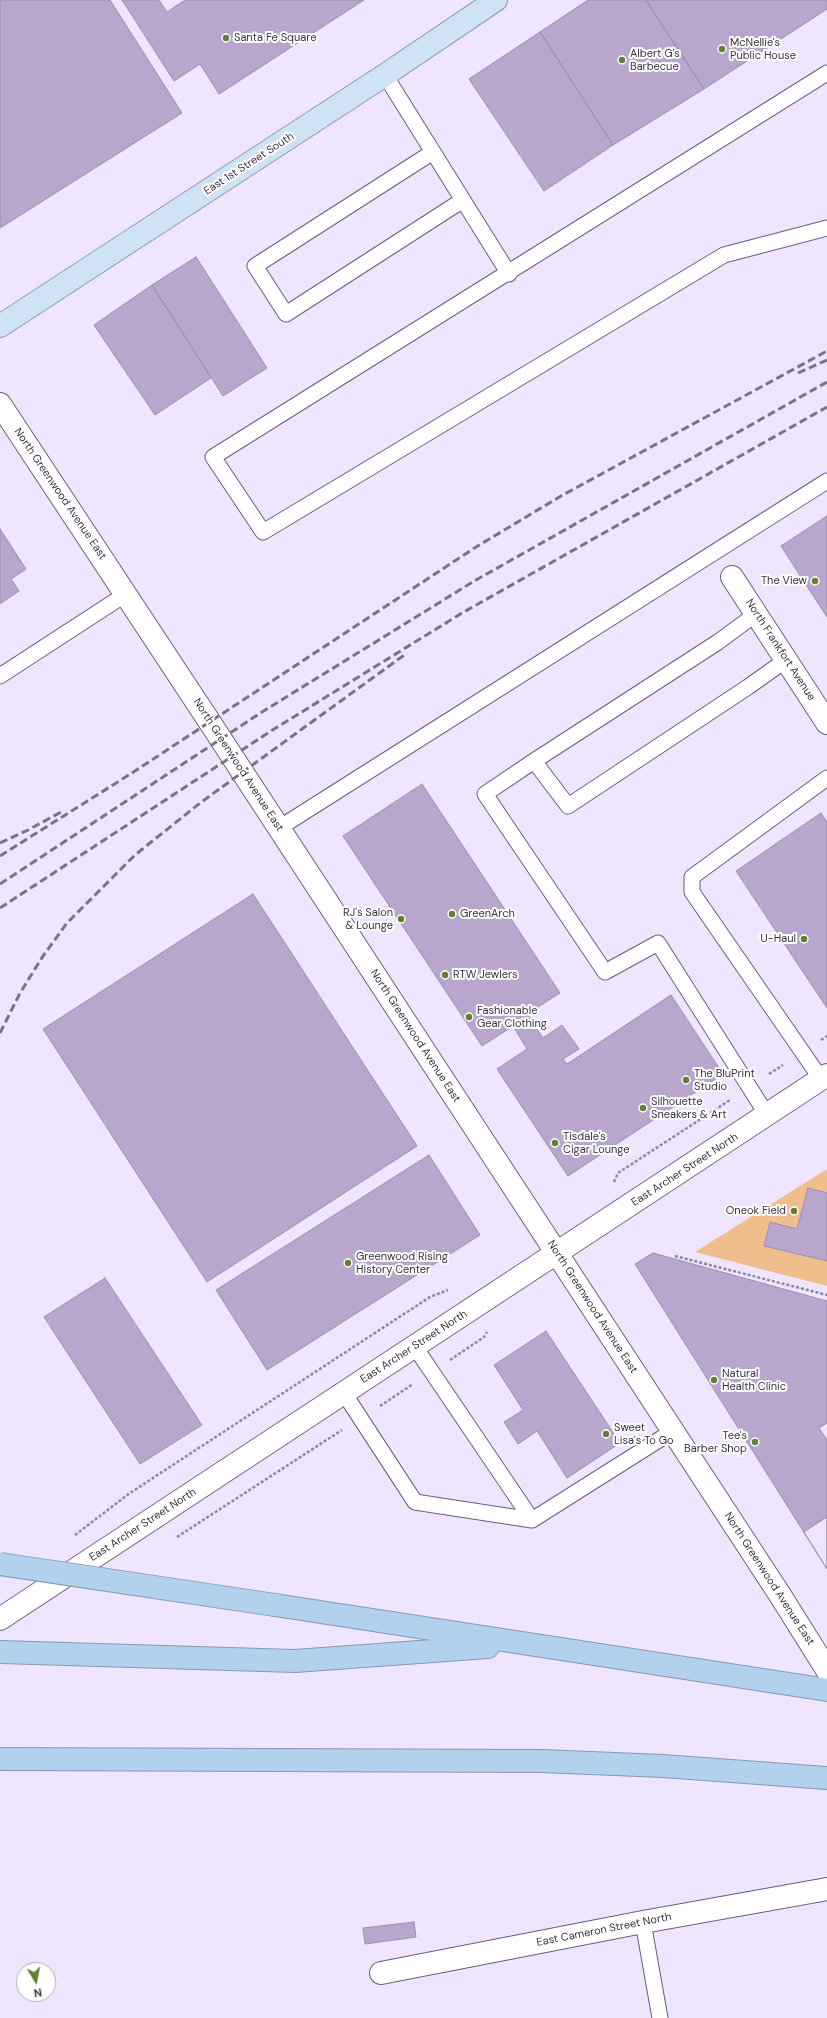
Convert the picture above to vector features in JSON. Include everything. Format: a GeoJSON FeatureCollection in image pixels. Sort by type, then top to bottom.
{"type":"FeatureCollection","features":[{"type":"Feature","properties":{"kind":"highway"},"geometry":{"type":"LineString","coordinates":[[0,1564],[827,1690]]}},
{"type":"Feature","properties":{"kind":"highway"},"geometry":{"type":"LineString","coordinates":[[0,1652],[295,1661],[528,1644]]}},
{"type":"Feature","properties":{"kind":"highway"},"geometry":{"type":"LineString","coordinates":[[0,1759],[542,1761],[751,1772],[827,1778]]}},
{"type":"Feature","properties":{"kind":"main road","name":"East 1st Street South"},"geometry":{"type":"LineString","coordinates":[[0,326],[385,75],[494,1]]}},
{"type":"Feature","properties":{"kind":"street","name":"North Greenwood Avenue East"},"geometry":{"type":"LineString","coordinates":[[0,404],[126,594],[673,1431],[827,1670]]}},
{"type":"Feature","properties":{"kind":"street","name":"North Frankfort Avenue"},"geometry":{"type":"LineString","coordinates":[[732,577],[827,723]]}},
{"type":"Feature","properties":{"kind":"street","name":"East Archer Street North"},"geometry":{"type":"LineString","coordinates":[[0,1619],[824,1077]]}},
{"type":"Feature","properties":{"kind":"street","name":"East Cameron Street North"},"geometry":{"type":"LineString","coordinates":[[381,1973],[643,1922],[827,1889]]}},
{"type":"Feature","properties":{"kind":"lane"},"geometry":{"type":"LineString","coordinates":[[827,74],[509,274],[213,457],[263,532],[724,255],[827,228]]}},
{"type":"Feature","properties":{"kind":"lane"},"geometry":{"type":"LineString","coordinates":[[385,75],[509,274]]}},
{"type":"Feature","properties":{"kind":"lane"},"geometry":{"type":"LineString","coordinates":[[433,152],[255,266],[286,314],[463,200]]}},
{"type":"Feature","properties":{"kind":"lane"},"geometry":{"type":"LineString","coordinates":[[279,828],[827,481]]}},
{"type":"Feature","properties":{"kind":"lane"},"geometry":{"type":"LineString","coordinates":[[0,676],[126,594]]}},
{"type":"Feature","properties":{"kind":"lane"},"geometry":{"type":"LineString","coordinates":[[756,614],[718,642],[485,794],[605,972],[658,943],[767,1115]]}},
{"type":"Feature","properties":{"kind":"lane"},"geometry":{"type":"LineString","coordinates":[[534,761],[568,806],[748,687],[786,660]]}},
{"type":"Feature","properties":{"kind":"lane"},"geometry":{"type":"LineString","coordinates":[[824,1077],[802,1052],[692,892],[692,877],[827,778]]}},
{"type":"Feature","properties":{"kind":"lane"},"geometry":{"type":"LineString","coordinates":[[415,1347],[532,1520]]}},
{"type":"Feature","properties":{"kind":"lane"},"geometry":{"type":"LineString","coordinates":[[344,1393],[415,1502],[532,1520],[673,1431]]}},
{"type":"Feature","properties":{"kind":"lane"},"geometry":{"type":"LineString","coordinates":[[643,1922],[660,2018]]}},
{"type":"Feature","properties":{"kind":"path"},"geometry":{"type":"LineString","coordinates":[[612,1186],[618,1173],[827,1036]]}},
{"type":"Feature","properties":{"kind":"path"},"geometry":{"type":"LineString","coordinates":[[675,1256],[827,1295]]}},
{"type":"Feature","properties":{"kind":"path"},"geometry":{"type":"LineString","coordinates":[[115,1505],[430,1297],[452,1289]]}},
{"type":"Feature","properties":{"kind":"shaded area","name":"Oneok Field"},"geometry":{"type":"Polygon","coordinates":[[[827,1169],[827,1286],[695,1252],[827,1169]]]}},
{"type":"Feature","properties":{"kind":"building"},"geometry":{"type":"Polygon","coordinates":[[[0,0],[110,0],[182,113],[0,228],[0,0]]]}},
{"type":"Feature","properties":{"kind":"building","name":"Santa Fe Square"},"geometry":{"type":"Polygon","coordinates":[[[122,0],[159,0],[167,12],[185,0],[364,0],[219,94],[200,64],[174,81],[122,0]]]}},
{"type":"Feature","properties":{"kind":"building","name":"Albert G's Barbecue"},"geometry":{"type":"Polygon","coordinates":[[[588,0],[646,0],[704,89],[613,145],[540,32],[588,0]]]}},
{"type":"Feature","properties":{"kind":"building","name":"McNellie's Public House"},"geometry":{"type":"Polygon","coordinates":[[[827,0],[827,9],[704,89],[646,1],[827,0]]]}},
{"type":"Feature","properties":{"kind":"building"},"geometry":{"type":"Polygon","coordinates":[[[540,32],[613,145],[544,191],[469,79],[540,32]]]}},
{"type":"Feature","properties":{"kind":"building"},"geometry":{"type":"Polygon","coordinates":[[[196,257],[267,368],[223,396],[152,285],[196,257]]]}},
{"type":"Feature","properties":{"kind":"building"},"geometry":{"type":"Polygon","coordinates":[[[152,285],[211,378],[155,415],[94,325],[152,285]]]}},
{"type":"Feature","properties":{"kind":"building","name":"The View"},"geometry":{"type":"Polygon","coordinates":[[[827,516],[827,617],[781,546],[827,516]]]}},
{"type":"Feature","properties":{"kind":"building"},"geometry":{"type":"Polygon","coordinates":[[[0,529],[26,569],[11,579],[19,591],[0,604],[0,529]]]}},
{"type":"Feature","properties":{"kind":"building","name":"GreenArch"},"geometry":{"type":"Polygon","coordinates":[[[422,784],[560,993],[527,1014],[543,1038],[562,1025],[579,1049],[563,1059],[567,1064],[671,995],[723,1074],[568,1176],[497,1069],[527,1049],[513,1026],[482,1046],[343,836],[422,784]]]}},
{"type":"Feature","properties":{"kind":"building","name":"U-Haul"},"geometry":{"type":"Polygon","coordinates":[[[821,813],[827,822],[827,1008],[736,871],[821,813]]]}},
{"type":"Feature","properties":{"kind":"building"},"geometry":{"type":"Polygon","coordinates":[[[253,894],[417,1146],[207,1282],[43,1029],[253,894]]]}},
{"type":"Feature","properties":{"kind":"building","name":"Greenwood Rising History Center"},"geometry":{"type":"Polygon","coordinates":[[[429,1155],[480,1235],[267,1370],[216,1290],[429,1155]]]}},
{"type":"Feature","properties":{"kind":"building"},"geometry":{"type":"Polygon","coordinates":[[[808,1188],[827,1193],[827,1261],[764,1246],[770,1222],[797,1229],[808,1188]]]}},
{"type":"Feature","properties":{"kind":"building"},"geometry":{"type":"Polygon","coordinates":[[[653,1253],[827,1301],[827,1423],[819,1428],[827,1440],[827,1569],[635,1264],[653,1253]]]}},
{"type":"Feature","properties":{"kind":"building"},"geometry":{"type":"Polygon","coordinates":[[[105,1278],[202,1425],[140,1464],[44,1317],[105,1278]]]}},
{"type":"Feature","properties":{"kind":"building"},"geometry":{"type":"Polygon","coordinates":[[[546,1331],[620,1443],[567,1478],[537,1431],[518,1444],[504,1422],[523,1410],[494,1365],[546,1331]]]}},
{"type":"Feature","properties":{"kind":"building"},"geometry":{"type":"Polygon","coordinates":[[[827,1517],[827,1569],[804,1532],[827,1517]]]}},
{"type":"Feature","properties":{"kind":"building"},"geometry":{"type":"Polygon","coordinates":[[[414,1922],[416,1937],[365,1944],[363,1928],[414,1922]]]}},
{"type":"Feature","properties":{"kind":"railway"},"geometry":{"type":"LineString","coordinates":[[0,856],[132,773],[476,547],[561,496],[827,351]]}},
{"type":"Feature","properties":{"kind":"railway"},"geometry":{"type":"LineString","coordinates":[[798,373],[827,360]]}},
{"type":"Feature","properties":{"kind":"railway"},"geometry":{"type":"LineString","coordinates":[[0,884],[262,712],[476,580],[827,382]]}},
{"type":"Feature","properties":{"kind":"railway"},"geometry":{"type":"LineString","coordinates":[[0,908],[271,731],[462,613],[827,407]]}},
{"type":"Feature","properties":{"kind":"railway"},"geometry":{"type":"LineString","coordinates":[[0,1033],[20,993],[43,956],[67,923],[135,855],[200,803],[407,653]]}},
{"type":"Feature","properties":{"kind":"railway"},"geometry":{"type":"LineString","coordinates":[[0,843],[63,811]]}},
{"type":"Feature","properties":{"kind":"place","name":"Santa Fe Square"},"geometry":{"type":"Point","coordinates":[226,38]}},
{"type":"Feature","properties":{"kind":"place","name":"McNellie's Public House"},"geometry":{"type":"Point","coordinates":[722,49]}},
{"type":"Feature","properties":{"kind":"place","name":"Albert G's Barbecue"},"geometry":{"type":"Point","coordinates":[622,60]}},
{"type":"Feature","properties":{"kind":"place","name":"The View"},"geometry":{"type":"Point","coordinates":[815,581]}},
{"type":"Feature","properties":{"kind":"place","name":"GreenArch"},"geometry":{"type":"Point","coordinates":[452,914]}},
{"type":"Feature","properties":{"kind":"place","name":"RJ's Salon & Lounge"},"geometry":{"type":"Point","coordinates":[401,919]}},
{"type":"Feature","properties":{"kind":"place","name":"U-Haul"},"geometry":{"type":"Point","coordinates":[804,939]}},
{"type":"Feature","properties":{"kind":"place","name":"RTW Jewlers"},"geometry":{"type":"Point","coordinates":[445,975]}},
{"type":"Feature","properties":{"kind":"place","name":"Fashionable Gear Clothing"},"geometry":{"type":"Point","coordinates":[469,1017]}},
{"type":"Feature","properties":{"kind":"place","name":"The BluPrint Studio"},"geometry":{"type":"Point","coordinates":[686,1080]}},
{"type":"Feature","properties":{"kind":"place","name":"Silhouette Sneakers & Art"},"geometry":{"type":"Point","coordinates":[643,1108]}},
{"type":"Feature","properties":{"kind":"place","name":"Tisdale's Cigar Lounge"},"geometry":{"type":"Point","coordinates":[555,1143]}},
{"type":"Feature","properties":{"kind":"place","name":"Oneok Field"},"geometry":{"type":"Point","coordinates":[794,1211]}},
{"type":"Feature","properties":{"kind":"place","name":"Greenwood Rising History Center"},"geometry":{"type":"Point","coordinates":[348,1263]}},
{"type":"Feature","properties":{"kind":"place","name":"Natural Health Clinic"},"geometry":{"type":"Point","coordinates":[714,1380]}},
{"type":"Feature","properties":{"kind":"place","name":"Sweet Lisa's To Go"},"geometry":{"type":"Point","coordinates":[606,1434]}},
{"type":"Feature","properties":{"kind":"place","name":"Tee's Barber Shop"},"geometry":{"type":"Point","coordinates":[755,1442]}}]}
